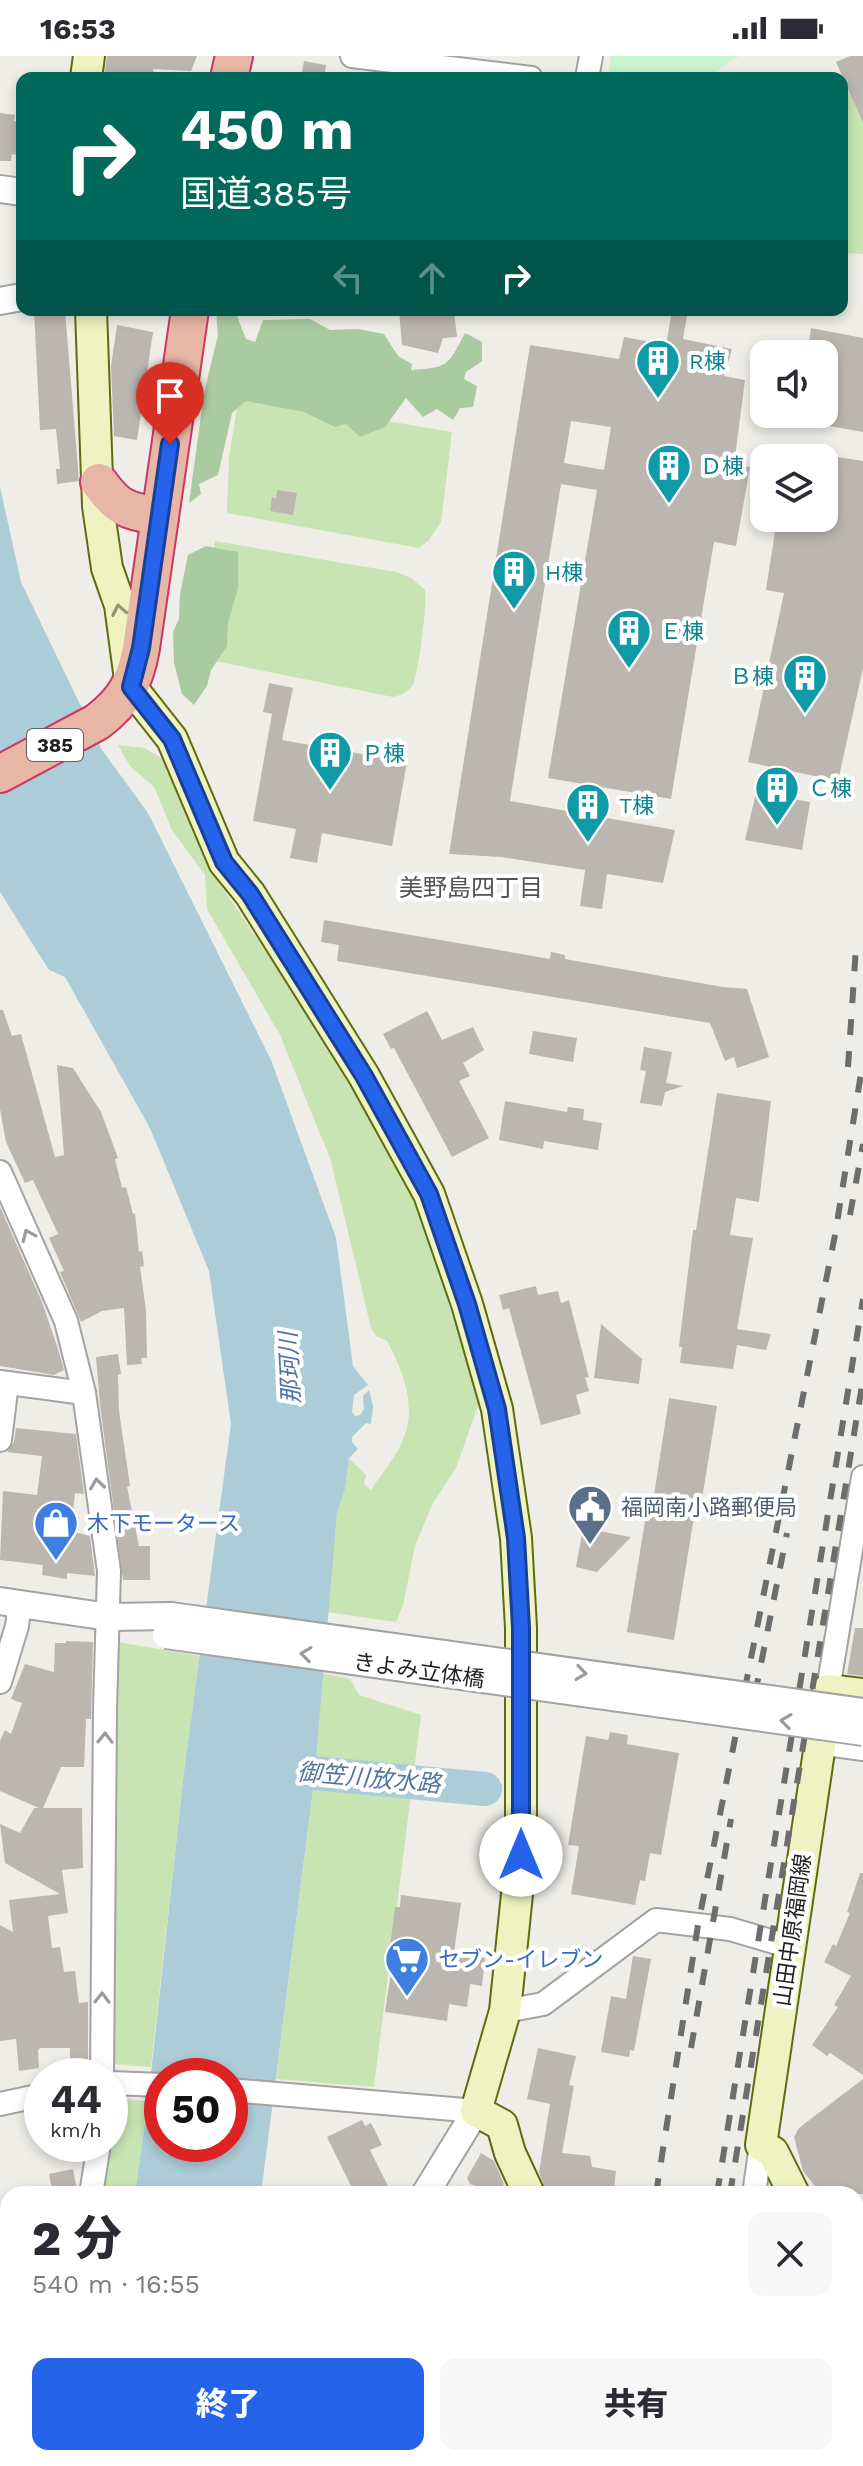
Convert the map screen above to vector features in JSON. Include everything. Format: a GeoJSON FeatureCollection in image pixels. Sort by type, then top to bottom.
{"type":"FeatureCollection","features":[{"type":"Feature","properties":{"kind":"highway"},"geometry":{"type":"LineString","coordinates":[[120,700],[139,660],[189,316]]}},
{"type":"Feature","properties":{"kind":"highway"},"geometry":{"type":"LineString","coordinates":[[99,482],[124,510],[160,517]]}},
{"type":"Feature","properties":{"kind":"highway","name":"385"},"geometry":{"type":"LineString","coordinates":[[0,774],[120,700]]}},
{"type":"Feature","properties":{"kind":"main road"},"geometry":{"type":"LineString","coordinates":[[91,316],[98,506],[107,568],[120,605],[120,700],[172,739],[224,862],[250,894],[364,1076],[429,1194],[467,1304],[497,1409],[516,1538],[521,1628],[521,1855],[505,2011],[476,2111],[502,2125],[510,2153],[525,2186]]}},
{"type":"Feature","properties":{"kind":"main road"},"geometry":{"type":"LineString","coordinates":[[828,1690],[863,1694]]}},
{"type":"Feature","properties":{"kind":"main road","name":"山田中原福岡線"},"geometry":{"type":"LineString","coordinates":[[761,2145],[828,1690]]}},
{"type":"Feature","properties":{"kind":"main road"},"geometry":{"type":"LineString","coordinates":[[761,2145],[773,2152],[790,2186]]}},
{"type":"Feature","properties":{"kind":"street"},"geometry":{"type":"LineString","coordinates":[[352,56],[488,72]]}},
{"type":"Feature","properties":{"kind":"street"},"geometry":{"type":"LineString","coordinates":[[0,1172],[66,1321],[84,1393],[109,1571],[105,1709],[112,2058]]}},
{"type":"Feature","properties":{"kind":"street"},"geometry":{"type":"LineString","coordinates":[[0,1440],[3,1383],[84,1393]]}},
{"type":"Feature","properties":{"kind":"street"},"geometry":{"type":"LineString","coordinates":[[828,1690],[863,1477]]}},
{"type":"Feature","properties":{"kind":"street"},"geometry":{"type":"LineString","coordinates":[[0,1682],[17,1626],[10,1602],[168,1625]]}},
{"type":"Feature","properties":{"kind":"street","name":"きよみ立体橋"},"geometry":{"type":"LineString","coordinates":[[168,1625],[863,1712]]}},
{"type":"Feature","properties":{"kind":"street","name":"きよみ立体橋"},"geometry":{"type":"LineString","coordinates":[[168,1625],[863,1732]]}},
{"type":"Feature","properties":{"kind":"street"},"geometry":{"type":"LineString","coordinates":[[819,1743],[863,1749]]}},
{"type":"Feature","properties":{"kind":"street"},"geometry":{"type":"LineString","coordinates":[[505,2011],[543,2004],[656,1920],[730,1929],[791,1947]]}},
{"type":"Feature","properties":{"kind":"street"},"geometry":{"type":"LineString","coordinates":[[248,2091],[476,2111],[430,2186]]}},
{"type":"Feature","properties":{"kind":"street"},"geometry":{"type":"LineString","coordinates":[[0,2104],[24,2099]]}},
{"type":"Feature","properties":{"kind":"street"},"geometry":{"type":"LineString","coordinates":[[755,2186],[761,2145]]}},
{"type":"Feature","properties":{"kind":"street"},"geometry":{"type":"LineString","coordinates":[[92,2186],[96,2162]]}},
{"type":"Feature","properties":{"kind":"green space"},"geometry":{"type":"Polygon","coordinates":[[[611,56],[739,56],[715,72],[609,72],[611,56]]]}},
{"type":"Feature","properties":{"kind":"green space"},"geometry":{"type":"Polygon","coordinates":[[[848,89],[863,113],[863,254],[848,253],[848,89]]]}},
{"type":"Feature","properties":{"kind":"green space"},"geometry":{"type":"Polygon","coordinates":[[[216,316],[237,316],[246,339],[255,342],[263,320],[310,319],[330,330],[358,329],[384,334],[398,356],[412,364],[411,370],[446,363],[465,333],[482,342],[482,361],[466,372],[464,379],[477,386],[473,407],[460,408],[453,420],[437,409],[423,417],[406,398],[385,427],[360,437],[346,424],[335,427],[304,412],[246,401],[232,413],[218,475],[199,484],[201,494],[189,503],[204,393],[218,335],[216,316]]]}},
{"type":"Feature","properties":{"kind":"green space"},"geometry":{"type":"Polygon","coordinates":[[[239,396],[452,432],[441,522],[429,540],[419,548],[227,513],[229,457],[239,396]]]}},
{"type":"Feature","properties":{"kind":"green space"},"geometry":{"type":"Polygon","coordinates":[[[215,541],[396,572],[411,578],[425,590],[425,598],[420,652],[411,687],[393,697],[205,659],[215,541]]]}},
{"type":"Feature","properties":{"kind":"green space"},"geometry":{"type":"Polygon","coordinates":[[[206,546],[238,552],[238,588],[228,623],[227,646],[194,705],[182,694],[174,663],[173,632],[179,619],[180,594],[188,555],[206,546]]]}},
{"type":"Feature","properties":{"kind":"green space"},"geometry":{"type":"Polygon","coordinates":[[[118,745],[145,748],[164,760],[207,865],[342,1064],[416,1196],[479,1403],[456,1468],[433,1503],[415,1546],[403,1605],[396,1622],[327,1612],[337,1513],[345,1489],[349,1458],[366,1475],[364,1484],[371,1490],[404,1437],[409,1413],[406,1388],[387,1341],[376,1336],[371,1328],[331,1161],[280,1035],[207,909],[205,875],[172,830],[154,787],[130,766],[118,745]]]}},
{"type":"Feature","properties":{"kind":"green space"},"geometry":{"type":"Polygon","coordinates":[[[117,1642],[200,1656],[152,2058],[144,2058],[144,2066],[128,2065],[128,2058],[111,2058],[117,1642]]]}},
{"type":"Feature","properties":{"kind":"green space"},"geometry":{"type":"Polygon","coordinates":[[[322,1673],[350,1679],[359,1695],[421,1715],[374,2087],[276,2079],[314,1781],[322,1673]]]}},
{"type":"Feature","properties":{"kind":"green space"},"geometry":{"type":"Polygon","coordinates":[[[128,2099],[144,2101],[144,2130],[136,2186],[102,2186],[106,2162],[128,2162],[128,2099]]]}},
{"type":"Feature","properties":{"kind":"water","name":"那珂川"},"geometry":{"type":"Polygon","coordinates":[[[0,487],[21,582],[102,750],[148,813],[271,1060],[336,1238],[353,1366],[368,1385],[354,1395],[352,1412],[355,1416],[360,1415],[364,1409],[363,1396],[369,1390],[373,1406],[371,1424],[366,1423],[352,1437],[358,1449],[349,1458],[345,1489],[337,1513],[314,1781],[262,2186],[136,2186],[144,2130],[144,2162],[248,2162],[248,2058],[153,2058],[184,1772],[231,1424],[209,1271],[150,1128],[65,977],[49,970],[0,892],[0,487]]]}},
{"type":"Feature","properties":{"kind":"building"},"geometry":{"type":"Polygon","coordinates":[[[107,56],[197,56],[191,71],[153,69],[154,72],[105,72],[107,56]]]}},
{"type":"Feature","properties":{"kind":"building"},"geometry":{"type":"Polygon","coordinates":[[[850,56],[863,56],[863,122],[848,89],[848,72],[840,72],[836,62],[850,56]]]}},
{"type":"Feature","properties":{"kind":"building"},"geometry":{"type":"Polygon","coordinates":[[[304,61],[326,65],[325,72],[302,72],[304,61]]]}},
{"type":"Feature","properties":{"kind":"building"},"geometry":{"type":"Polygon","coordinates":[[[0,113],[15,115],[16,155],[12,154],[11,161],[0,161],[0,113]]]}},
{"type":"Feature","properties":{"kind":"building"},"geometry":{"type":"Polygon","coordinates":[[[34,316],[65,316],[79,481],[57,484],[56,469],[60,469],[56,429],[40,430],[34,316]]]}},
{"type":"Feature","properties":{"kind":"building"},"geometry":{"type":"Polygon","coordinates":[[[400,316],[455,316],[457,337],[443,338],[438,353],[402,345],[400,316]]]}},
{"type":"Feature","properties":{"kind":"building"},"geometry":{"type":"Polygon","coordinates":[[[671,316],[687,316],[683,339],[732,349],[724,376],[745,380],[734,465],[750,467],[736,546],[714,542],[671,799],[548,778],[597,490],[561,484],[510,801],[675,830],[663,883],[607,874],[602,909],[580,906],[585,870],[501,857],[449,854],[530,345],[619,359],[624,337],[666,345],[671,316]],[[571,421],[564,463],[604,470],[611,427],[571,421]]]}},
{"type":"Feature","properties":{"kind":"building"},"geometry":{"type":"Polygon","coordinates":[[[117,325],[153,332],[137,440],[114,436],[111,366],[117,325]]]}},
{"type":"Feature","properties":{"kind":"building"},"geometry":{"type":"Polygon","coordinates":[[[811,328],[863,338],[863,432],[838,428],[838,340],[809,340],[811,328]]]}},
{"type":"Feature","properties":{"kind":"building","name":"Ｂ棟"},"geometry":{"type":"Polygon","coordinates":[[[838,457],[863,461],[863,668],[838,781],[748,762],[784,593],[766,590],[775,532],[838,532],[838,457]]]}},
{"type":"Feature","properties":{"kind":"building"},"geometry":{"type":"Polygon","coordinates":[[[277,490],[297,493],[293,515],[270,511],[272,497],[276,498],[277,490]]]}},
{"type":"Feature","properties":{"kind":"building","name":"Ｐ棟"},"geometry":{"type":"Polygon","coordinates":[[[269,683],[293,688],[282,740],[407,762],[392,846],[322,833],[317,863],[290,858],[296,829],[253,821],[272,714],[263,712],[269,683]]]}},
{"type":"Feature","properties":{"kind":"building","name":"Ｃ棟"},"geometry":{"type":"Polygon","coordinates":[[[756,793],[810,802],[802,850],[745,840],[756,793]]]}},
{"type":"Feature","properties":{"kind":"building"},"geometry":{"type":"Polygon","coordinates":[[[324,920],[550,959],[551,952],[565,955],[565,959],[747,989],[769,1057],[737,1068],[734,1057],[725,1061],[710,1023],[337,961],[339,945],[321,942],[324,920]]]}},
{"type":"Feature","properties":{"kind":"building"},"geometry":{"type":"Polygon","coordinates":[[[0,1010],[3,1010],[12,1036],[21,1034],[55,1157],[64,1155],[57,1065],[73,1068],[101,1112],[118,1158],[115,1159],[122,1188],[126,1187],[135,1213],[139,1252],[142,1251],[144,1266],[140,1267],[146,1310],[147,1358],[141,1358],[142,1364],[127,1365],[124,1308],[102,1311],[81,1322],[49,1238],[58,1234],[33,1180],[25,1183],[6,1142],[0,1109],[0,1010]]]}},
{"type":"Feature","properties":{"kind":"building"},"geometry":{"type":"Polygon","coordinates":[[[427,1011],[442,1040],[473,1027],[484,1050],[463,1063],[470,1076],[459,1081],[489,1138],[452,1157],[394,1048],[391,1049],[383,1034],[427,1011]]]}},
{"type":"Feature","properties":{"kind":"building"},"geometry":{"type":"Polygon","coordinates":[[[533,1031],[577,1038],[573,1062],[529,1054],[533,1031]]]}},
{"type":"Feature","properties":{"kind":"building"},"geometry":{"type":"Polygon","coordinates":[[[644,1047],[672,1052],[666,1083],[683,1086],[665,1092],[662,1106],[640,1103],[646,1071],[640,1070],[644,1047]]]}},
{"type":"Feature","properties":{"kind":"building"},"geometry":{"type":"Polygon","coordinates":[[[717,1093],[771,1101],[759,1202],[736,1198],[730,1235],[753,1238],[737,1329],[771,1334],[766,1350],[737,1345],[733,1369],[680,1363],[682,1347],[679,1347],[693,1230],[696,1230],[717,1093]]]}},
{"type":"Feature","properties":{"kind":"building"},"geometry":{"type":"Polygon","coordinates":[[[505,1101],[567,1112],[568,1107],[584,1109],[583,1120],[602,1123],[598,1150],[544,1141],[543,1149],[499,1140],[505,1101]]]}},
{"type":"Feature","properties":{"kind":"building"},"geometry":{"type":"Polygon","coordinates":[[[0,1207],[42,1302],[59,1352],[64,1370],[54,1375],[0,1366],[0,1207]]]}},
{"type":"Feature","properties":{"kind":"building"},"geometry":{"type":"Polygon","coordinates":[[[536,1286],[538,1295],[558,1291],[561,1303],[569,1300],[589,1378],[585,1377],[589,1391],[576,1395],[581,1414],[541,1425],[509,1308],[503,1310],[499,1295],[536,1286]]]}},
{"type":"Feature","properties":{"kind":"building"},"geometry":{"type":"Polygon","coordinates":[[[601,1324],[642,1359],[639,1384],[594,1378],[601,1324]]]}},
{"type":"Feature","properties":{"kind":"building"},"geometry":{"type":"Polygon","coordinates":[[[118,1354],[121,1374],[118,1375],[119,1411],[130,1486],[127,1487],[139,1546],[150,1546],[150,1580],[123,1580],[96,1357],[118,1354]]]}},
{"type":"Feature","properties":{"kind":"building"},"geometry":{"type":"Polygon","coordinates":[[[669,1398],[717,1406],[701,1505],[696,1505],[674,1640],[627,1632],[646,1515],[651,1515],[669,1398]]]}},
{"type":"Feature","properties":{"kind":"building"},"geometry":{"type":"Polygon","coordinates":[[[16,1428],[76,1434],[84,1494],[75,1493],[71,1531],[90,1536],[95,1576],[67,1573],[67,1579],[42,1575],[43,1565],[0,1560],[3,1491],[37,1495],[42,1456],[7,1452],[14,1442],[16,1428]]]}},
{"type":"Feature","properties":{"kind":"building"},"geometry":{"type":"Polygon","coordinates":[[[583,1528],[631,1537],[597,1572],[576,1567],[583,1528]]]}},
{"type":"Feature","properties":{"kind":"building"},"geometry":{"type":"Polygon","coordinates":[[[855,1628],[863,1628],[863,1676],[847,1674],[855,1628]]]}},
{"type":"Feature","properties":{"kind":"building"},"geometry":{"type":"Polygon","coordinates":[[[93,1642],[91,1719],[86,1719],[84,1767],[61,1767],[43,1808],[82,1808],[83,1868],[62,1870],[68,1913],[48,1916],[52,1948],[60,1947],[64,1972],[75,1971],[79,2003],[88,2002],[88,2058],[70,2058],[70,2048],[40,2048],[38,2058],[24,2058],[24,2070],[19,2071],[16,2039],[0,2041],[0,1925],[13,1932],[9,1900],[60,1894],[5,1863],[0,1824],[20,1833],[34,1808],[39,1808],[0,1791],[0,1741],[5,1730],[11,1734],[22,1703],[11,1699],[25,1664],[54,1672],[55,1643],[93,1642]]]}},
{"type":"Feature","properties":{"kind":"building"},"geometry":{"type":"Polygon","coordinates":[[[610,1732],[628,1735],[627,1744],[679,1753],[661,1855],[650,1853],[645,1881],[640,1880],[635,1905],[571,1894],[579,1846],[568,1845],[586,1736],[608,1740],[610,1732]]]}},
{"type":"Feature","properties":{"kind":"building"},"geometry":{"type":"Polygon","coordinates":[[[860,1873],[863,1873],[863,2075],[812,2045],[838,2007],[834,2005],[851,1976],[824,1962],[833,1944],[836,1946],[850,1913],[847,1912],[860,1873]]]}},
{"type":"Feature","properties":{"kind":"building"},"geometry":{"type":"Polygon","coordinates":[[[401,1895],[461,1903],[454,1953],[485,1958],[482,1986],[470,1984],[467,2007],[449,2004],[447,2021],[385,2012],[395,1907],[400,1907],[401,1895]]]}},
{"type":"Feature","properties":{"kind":"building"},"geometry":{"type":"Polygon","coordinates":[[[633,1956],[651,1959],[634,2051],[630,2050],[629,2057],[601,2052],[611,1996],[626,1999],[633,1956]]]}},
{"type":"Feature","properties":{"kind":"building"},"geometry":{"type":"Polygon","coordinates":[[[538,2048],[576,2056],[569,2085],[574,2086],[562,2153],[590,2156],[592,2167],[616,2171],[614,2186],[544,2186],[539,2172],[550,2104],[527,2099],[538,2048]]]}},
{"type":"Feature","properties":{"kind":"building"},"geometry":{"type":"Polygon","coordinates":[[[863,2079],[863,2186],[815,2186],[803,2171],[794,2137],[799,2128],[863,2079]]]}},
{"type":"Feature","properties":{"kind":"building"},"geometry":{"type":"Polygon","coordinates":[[[362,2120],[365,2126],[371,2123],[382,2145],[370,2150],[388,2186],[351,2186],[327,2137],[362,2120]]]}},
{"type":"Feature","properties":{"kind":"building"},"geometry":{"type":"Polygon","coordinates":[[[481,2153],[494,2161],[504,2184],[476,2186],[470,2184],[467,2178],[481,2153]]]}},
{"type":"Feature","properties":{"kind":"building"},"geometry":{"type":"Polygon","coordinates":[[[73,2169],[76,2186],[51,2186],[49,2174],[73,2169]]]}},
{"type":"Feature","properties":{"kind":"waterway","name":"御笠川放水路"},"geometry":{"type":"LineString","coordinates":[[271,1769],[485,1789]]}},
{"type":"Feature","properties":{"kind":"railway"},"geometry":{"type":"LineString","coordinates":[[848,1067],[856,947]]}},
{"type":"Feature","properties":{"kind":"railway"},"geometry":{"type":"LineString","coordinates":[[657,2186],[698,1925],[835,1235],[863,1061]]}},
{"type":"Feature","properties":{"kind":"railway"},"geometry":{"type":"LineString","coordinates":[[850,1215],[863,1144]]}},
{"type":"Feature","properties":{"kind":"railway"},"geometry":{"type":"LineString","coordinates":[[718,2186],[863,1299]]}},
{"type":"Feature","properties":{"kind":"railway"},"geometry":{"type":"LineString","coordinates":[[731,2186],[863,1379]]}},
{"type":"Feature","properties":{"kind":"railway"},"geometry":{"type":"LineString","coordinates":[[755,1694],[787,1533]]}},
{"type":"Feature","properties":{"kind":"railway"},"geometry":{"type":"LineString","coordinates":[[691,2048],[731,1819]]}},
{"type":"Feature","properties":{"kind":"place","name":"R棟"},"geometry":{"type":"Point","coordinates":[658,400]}},
{"type":"Feature","properties":{"kind":"place","name":"Ｄ棟"},"geometry":{"type":"Point","coordinates":[669,505]}},
{"type":"Feature","properties":{"kind":"place","name":"H棟"},"geometry":{"type":"Point","coordinates":[514,611]}},
{"type":"Feature","properties":{"kind":"place","name":"Ｅ棟"},"geometry":{"type":"Point","coordinates":[629,670]}},
{"type":"Feature","properties":{"kind":"place","name":"Ｂ棟"},"geometry":{"type":"Point","coordinates":[805,715]}},
{"type":"Feature","properties":{"kind":"place","name":"Ｐ棟"},"geometry":{"type":"Point","coordinates":[330,792]}},
{"type":"Feature","properties":{"kind":"place","name":"Ｃ棟"},"geometry":{"type":"Point","coordinates":[777,827]}},
{"type":"Feature","properties":{"kind":"place","name":"T棟"},"geometry":{"type":"Point","coordinates":[588,844]}},
{"type":"Feature","properties":{"kind":"place","name":"福岡南小路郵便局"},"geometry":{"type":"Point","coordinates":[590,1546]}},
{"type":"Feature","properties":{"kind":"place","name":"木下モータース"},"geometry":{"type":"Point","coordinates":[56,1562]}},
{"type":"Feature","properties":{"kind":"place","name":"セブン-イレブン"},"geometry":{"type":"Point","coordinates":[407,1998]}},
{"type":"Feature","properties":{"kind":"district","name":"美野島四丁目"},"geometry":{"type":"Point","coordinates":[471,888]}},
{"type":"Feature","properties":{"kind":"route"},"geometry":{"type":"LineString","coordinates":[[170,444],[141,648],[131,687],[172,739],[224,862],[250,894],[364,1076],[429,1194],[467,1304],[497,1409],[516,1538],[521,1628],[521,1855]]}}]}
